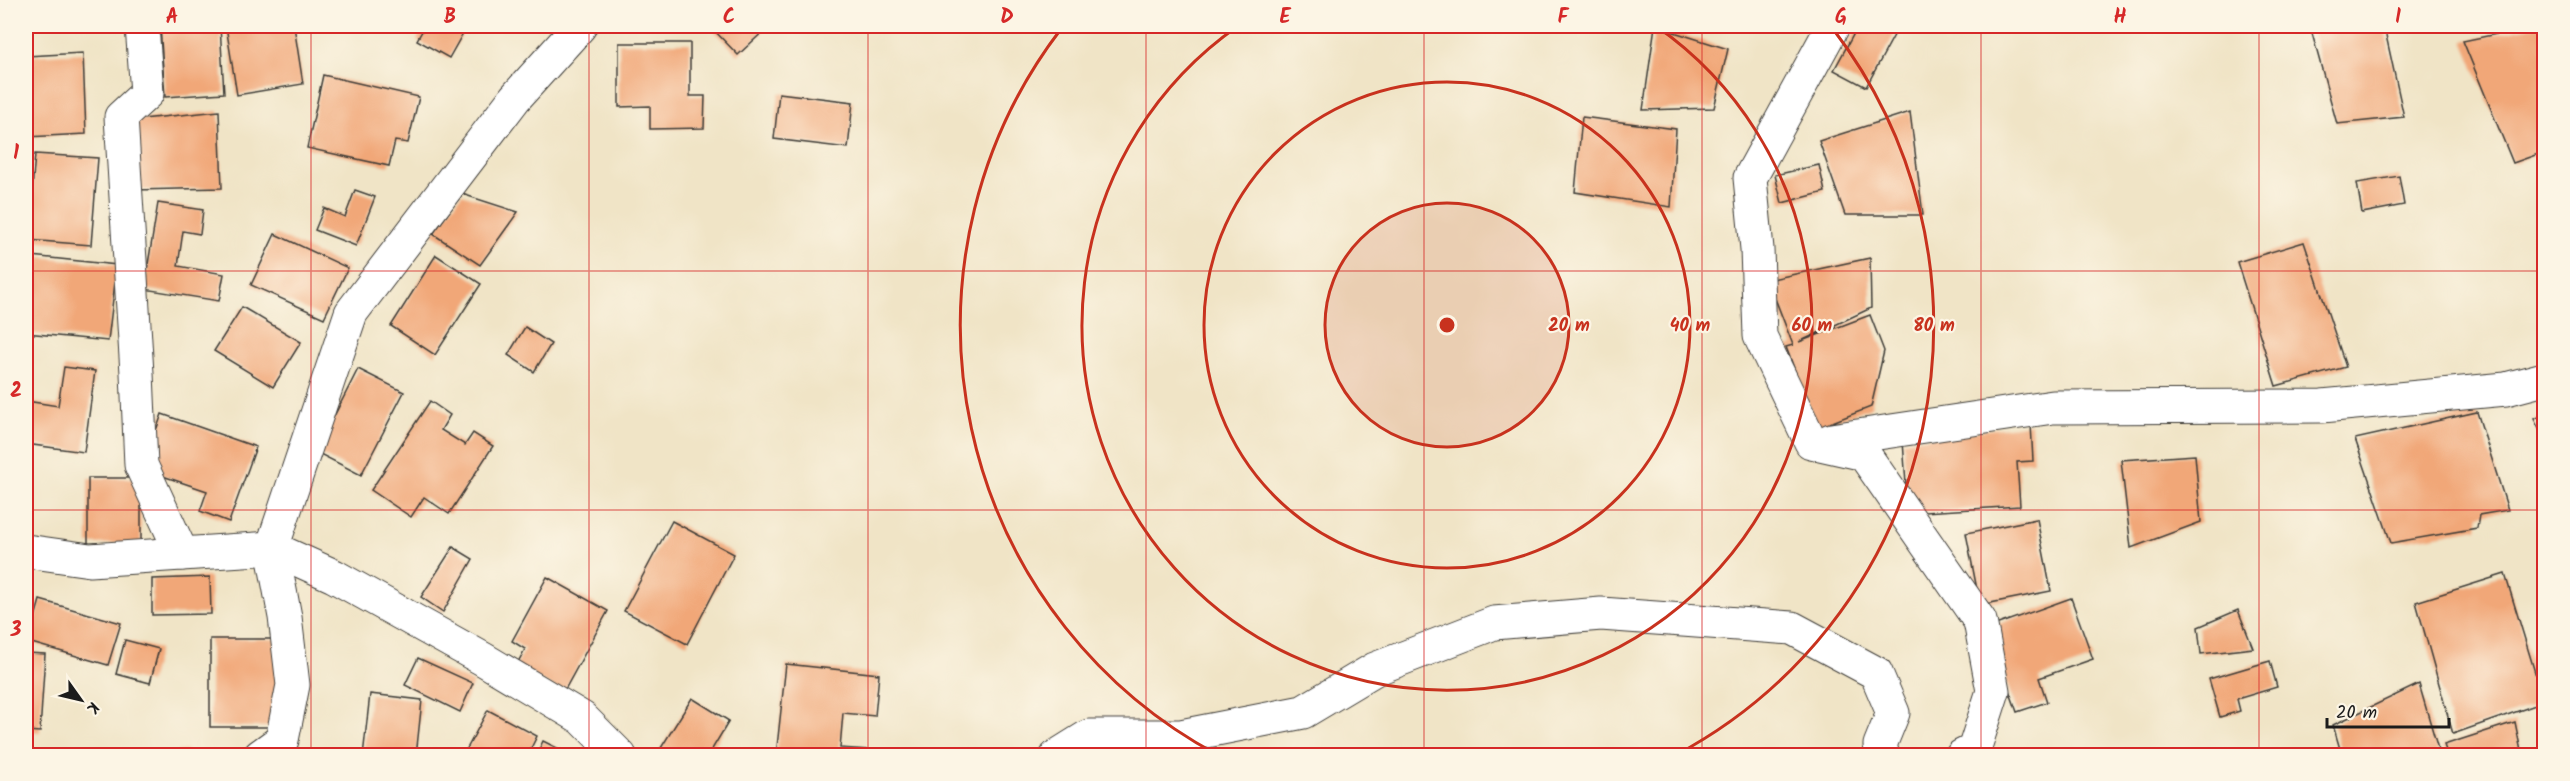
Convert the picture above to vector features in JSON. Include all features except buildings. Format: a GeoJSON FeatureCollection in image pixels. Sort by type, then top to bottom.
{"type":"FeatureCollection","features":[{"type":"Feature","properties":{"kind":"street"},"geometry":{"type":"LineString","coordinates":[[142,26],[147,93],[121,117],[141,465],[182,554]]}},
{"type":"Feature","properties":{"kind":"street"},"geometry":{"type":"LineString","coordinates":[[260,756],[282,740],[293,684],[285,617],[272,548],[351,313],[514,98],[580,26]]}},
{"type":"Feature","properties":{"kind":"street"},"geometry":{"type":"LineString","coordinates":[[1811,442],[1760,336],[1757,249],[1750,178],[1833,26]]}},
{"type":"Feature","properties":{"kind":"street"},"geometry":{"type":"LineString","coordinates":[[1811,442],[2053,407],[2322,406],[2506,389],[2544,379]]}},
{"type":"Feature","properties":{"kind":"street"},"geometry":{"type":"LineString","coordinates":[[1811,442],[1864,454],[1980,621],[1993,692],[1971,754]]}},
{"type":"Feature","properties":{"kind":"street"},"geometry":{"type":"LineString","coordinates":[[26,551],[90,560],[272,548],[334,576],[483,659],[572,712],[582,718],[620,756]]}},
{"type":"Feature","properties":{"kind":"street"},"geometry":{"type":"LineString","coordinates":[[1057,756],[1089,736],[1181,736],[1303,712],[1375,669],[1494,622],[1601,614],[1792,628],[1801,632],[1876,673],[1893,713],[1880,746],[1883,756]]}}]}
